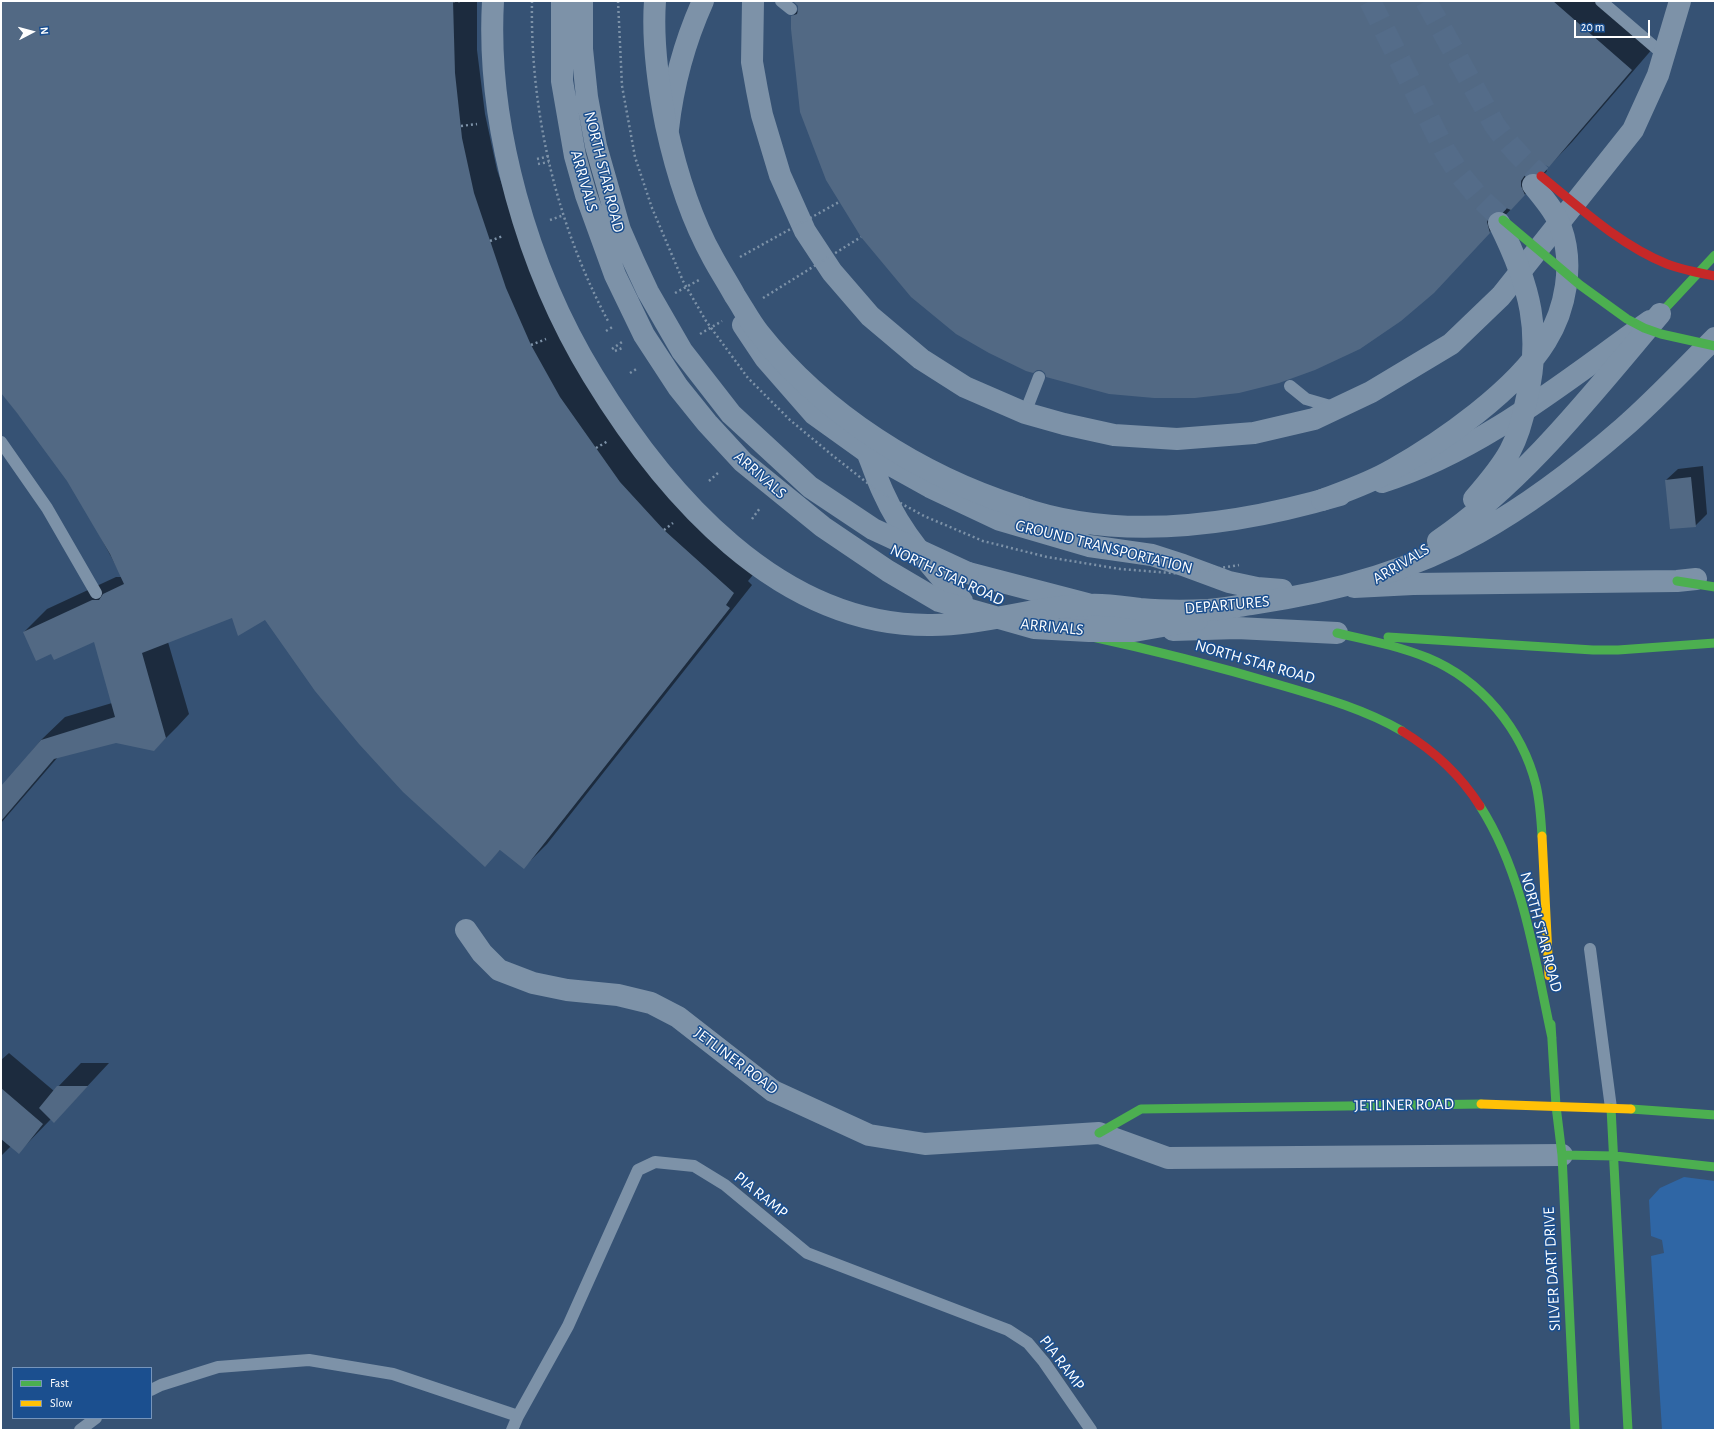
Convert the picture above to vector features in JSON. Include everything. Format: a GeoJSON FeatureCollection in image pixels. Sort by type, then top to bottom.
{"type":"FeatureCollection","features":[{"type":"Feature","properties":{"kind":"main road","name":"NORTH STAR ROAD"},"geometry":{"type":"LineString","coordinates":[[566,1],[566,53],[569,87],[583,163],[591,197],[605,240],[622,283],[661,355],[688,393],[715,426],[744,457],[777,486],[827,524],[873,556],[916,580],[1004,619],[1184,657],[1338,703],[1377,719],[1410,736],[1446,764],[1475,800],[1493,829],[1507,862],[1524,912],[1552,1038]]}},
{"type":"Feature","properties":{"kind":"main road"},"geometry":{"type":"LineString","coordinates":[[1537,181],[1643,252],[1671,266],[1715,276]]}},
{"type":"Feature","properties":{"kind":"main road"},"geometry":{"type":"LineString","coordinates":[[1501,221],[1608,306],[1643,327],[1676,339],[1715,346]]}},
{"type":"Feature","properties":{"kind":"main road"},"geometry":{"type":"LineString","coordinates":[[1660,314],[1715,255]]}},
{"type":"Feature","properties":{"kind":"main road"},"geometry":{"type":"LineString","coordinates":[[1676,581],[1715,587]]}},
{"type":"Feature","properties":{"kind":"main road"},"geometry":{"type":"LineString","coordinates":[[1337,633],[1408,651],[1441,664],[1470,682],[1495,707],[1512,728],[1527,756],[1536,786],[1540,816],[1552,1038]]}},
{"type":"Feature","properties":{"kind":"main road"},"geometry":{"type":"LineString","coordinates":[[1337,633],[1592,650],[1632,649],[1715,643]]}},
{"type":"Feature","properties":{"kind":"main road","name":"SILVER DART DRIVE"},"geometry":{"type":"LineString","coordinates":[[1552,1038],[1556,1106],[1562,1155],[1575,1430]]}},
{"type":"Feature","properties":{"kind":"main road","name":"JETLINER ROAD"},"geometry":{"type":"LineString","coordinates":[[1099,1133],[1142,1109],[1503,1104],[1715,1114]]}},
{"type":"Feature","properties":{"kind":"main road"},"geometry":{"type":"LineString","coordinates":[[1611,1108],[1615,1156],[1628,1430]]}},
{"type":"Feature","properties":{"kind":"main road","name":"JETLINER ROAD"},"geometry":{"type":"LineString","coordinates":[[1562,1155],[1615,1156],[1715,1167]]}},
{"type":"Feature","properties":{"kind":"street"},"geometry":{"type":"LineString","coordinates":[[493,1],[492,20],[494,67],[500,120],[516,195],[536,260],[561,320],[586,365],[623,422],[678,494],[715,531],[760,567],[796,589],[824,603],[875,620],[902,625],[934,626],[967,623],[1026,612],[1090,604]]}},
{"type":"Feature","properties":{"kind":"street","name":"ARRIVALS"},"geometry":{"type":"LineString","coordinates":[[562,1],[562,81],[575,156],[593,215],[615,275],[644,334],[678,387],[707,423],[743,462],[823,527],[888,571],[939,602],[1034,628],[1089,631],[1134,631],[1266,610],[1331,596],[1378,580],[1463,524],[1512,480],[1588,399],[1660,314]]}},
{"type":"Feature","properties":{"kind":"street"},"geometry":{"type":"LineString","coordinates":[[582,1],[582,49],[587,96],[596,146],[620,230],[648,292],[682,351],[726,408],[756,438],[810,487],[873,529],[968,573],[1090,604]]}},
{"type":"Feature","properties":{"kind":"street","name":"GROUND TRANSPORTATION"},"geometry":{"type":"LineString","coordinates":[[648,1],[647,20],[652,87],[666,154],[678,194],[694,235],[723,294],[764,358],[814,414],[867,452],[930,487],[1000,520],[1089,546],[1152,555],[1229,582],[1257,588],[1282,590]]}},
{"type":"Feature","properties":{"kind":"street"},"geometry":{"type":"LineString","coordinates":[[655,1],[659,86],[673,157],[699,230],[712,258],[758,332],[810,388],[882,442],[952,482],[992,498],[1038,513],[1090,523],[1149,526],[1213,522],[1280,511],[1398,477],[1434,462],[1494,431],[1660,314]]}},
{"type":"Feature","properties":{"kind":"street","name":"GROUND TRANSPORTATION"},"geometry":{"type":"LineString","coordinates":[[666,154],[672,100],[682,59],[702,1]]}},
{"type":"Feature","properties":{"kind":"street"},"geometry":{"type":"LineString","coordinates":[[753,1],[752,62],[762,115],[771,148],[793,205],[806,231],[832,272],[870,316],[921,359],[965,387],[1025,413],[1064,424],[1114,435],[1177,439],[1254,433],[1314,419],[1370,392],[1451,344],[1501,296],[1633,130],[1658,75],[1680,1]]}},
{"type":"Feature","properties":{"kind":"street"},"geometry":{"type":"LineString","coordinates":[[1322,500],[1360,486],[1391,471],[1428,448],[1491,402],[1524,369],[1546,341],[1559,315],[1566,289],[1566,251],[1561,227],[1537,181]]}},
{"type":"Feature","properties":{"kind":"street"},"geometry":{"type":"LineString","coordinates":[[1340,587],[1386,565],[1432,536],[1474,499],[1491,479],[1510,451],[1524,413],[1532,377],[1534,342],[1531,308],[1525,284],[1501,221]]}},
{"type":"Feature","properties":{"kind":"street"},"geometry":{"type":"LineString","coordinates":[[1340,587],[1426,558],[1474,536],[1508,516],[1551,486],[1625,426],[1715,338]]}},
{"type":"Feature","properties":{"kind":"street"},"geometry":{"type":"LineString","coordinates":[[867,452],[883,494],[907,534],[934,570],[962,601]]}},
{"type":"Feature","properties":{"kind":"street"},"geometry":{"type":"LineString","coordinates":[[1043,627],[1202,605],[1282,590],[1413,584],[1676,581],[1715,577]]}},
{"type":"Feature","properties":{"kind":"street","name":"DEPARTURES"},"geometry":{"type":"LineString","coordinates":[[1090,604],[1148,609],[1210,610],[1286,599],[1340,587]]}},
{"type":"Feature","properties":{"kind":"street"},"geometry":{"type":"LineString","coordinates":[[1134,631],[1237,628],[1337,633]]}},
{"type":"Feature","properties":{"kind":"street","name":"JETLINER ROAD"},"geometry":{"type":"LineString","coordinates":[[466,930],[482,953],[499,970],[533,983],[567,990],[618,995],[651,1003],[678,1017],[773,1091],[869,1135],[925,1144],[1099,1133],[1168,1158],[1562,1155]]}},
{"type":"Feature","properties":{"kind":"lane"},"geometry":{"type":"LineString","coordinates":[[781,1],[791,9]]}},
{"type":"Feature","properties":{"kind":"lane"},"geometry":{"type":"LineString","coordinates":[[1601,1],[1664,56]]}},
{"type":"Feature","properties":{"kind":"lane"},"geometry":{"type":"LineString","coordinates":[[1025,413],[1039,378]]}},
{"type":"Feature","properties":{"kind":"lane"},"geometry":{"type":"LineString","coordinates":[[1290,386],[1306,399],[1336,408]]}},
{"type":"Feature","properties":{"kind":"lane"},"geometry":{"type":"LineString","coordinates":[[1,442],[47,508],[96,593]]}},
{"type":"Feature","properties":{"kind":"lane"},"geometry":{"type":"LineString","coordinates":[[1590,949],[1611,1108]]}},
{"type":"Feature","properties":{"kind":"lane","name":"PIA RAMP"},"geometry":{"type":"LineString","coordinates":[[512,1430],[518,1416],[568,1326],[638,1170],[655,1162],[694,1166],[724,1185],[807,1253],[1008,1330],[1028,1343],[1044,1362],[1091,1430]]}},
{"type":"Feature","properties":{"kind":"lane"},"geometry":{"type":"LineString","coordinates":[[152,1390],[161,1385],[218,1367],[309,1360],[393,1374],[518,1416]]}},
{"type":"Feature","properties":{"kind":"lane"},"geometry":{"type":"LineString","coordinates":[[80,1430],[95,1419]]}},
{"type":"Feature","properties":{"kind":"path"},"geometry":{"type":"LineString","coordinates":[[453,1],[461,1]]}},
{"type":"Feature","properties":{"kind":"path"},"geometry":{"type":"LineString","coordinates":[[618,1],[622,86],[635,156],[652,208],[682,281],[706,321],[748,378],[790,420],[876,489],[924,516],[983,541],[1047,557],[1120,569],[1184,574],[1239,565]]}},
{"type":"Feature","properties":{"kind":"path"},"geometry":{"type":"LineString","coordinates":[[461,126],[477,124]]}},
{"type":"Feature","properties":{"kind":"path"},"geometry":{"type":"LineString","coordinates":[[537,159],[551,156]]}},
{"type":"Feature","properties":{"kind":"path"},"geometry":{"type":"LineString","coordinates":[[538,164],[550,162]]}},
{"type":"Feature","properties":{"kind":"path"},"geometry":{"type":"LineString","coordinates":[[550,220],[569,214]]}},
{"type":"Feature","properties":{"kind":"path"},"geometry":{"type":"LineString","coordinates":[[531,345],[547,339]]}},
{"type":"Feature","properties":{"kind":"path"},"geometry":{"type":"LineString","coordinates":[[615,352],[622,348]]}},
{"type":"Feature","properties":{"kind":"path"},"geometry":{"type":"LineString","coordinates":[[596,448],[608,441]]}},
{"type":"Feature","properties":{"kind":"path"},"geometry":{"type":"LineString","coordinates":[[709,482],[722,469]]}},
{"type":"Feature","properties":{"kind":"path"},"geometry":{"type":"LineString","coordinates":[[752,519],[760,508]]}},
{"type":"Feature","properties":{"kind":"shaded area"},"geometry":{"type":"Polygon","coordinates":[[[1684,1177],[1715,1181],[1715,1430],[1662,1430],[1651,1256],[1664,1253],[1662,1240],[1651,1236],[1649,1200],[1660,1188],[1684,1177]]]}},
{"type":"Feature","properties":{"kind":"building"},"geometry":{"type":"Polygon","coordinates":[[[1,1],[453,1],[455,73],[462,138],[474,193],[506,288],[531,345],[560,397],[620,482],[664,530],[734,593],[726,605],[730,608],[524,869],[500,850],[485,867],[403,792],[359,744],[315,691],[265,620],[238,636],[232,618],[142,653],[166,738],[154,751],[116,743],[54,759],[1,821],[1,786],[41,740],[115,717],[94,642],[54,660],[51,654],[36,661],[23,632],[92,600],[99,600],[103,594],[124,584],[110,554],[67,481],[1,393],[1,1]]]}},
{"type":"Feature","properties":{"kind":"building"},"geometry":{"type":"Polygon","coordinates":[[[793,1],[1553,1],[1632,70],[1549,167],[1543,164],[1537,164],[1532,168],[1529,174],[1525,175],[1521,181],[1521,186],[1525,195],[1511,210],[1499,208],[1489,216],[1487,222],[1490,233],[1434,293],[1401,321],[1360,349],[1315,370],[1279,383],[1239,393],[1195,398],[1154,398],[1109,394],[1046,377],[1045,373],[1041,370],[1037,370],[1033,373],[1026,371],[989,353],[956,334],[911,297],[861,237],[826,180],[800,112],[791,29],[791,16],[797,14],[798,6],[793,1]]]}},
{"type":"Feature","properties":{"kind":"building"},"geometry":{"type":"Polygon","coordinates":[[[1691,477],[1696,527],[1670,529],[1665,480],[1691,477]]]}},
{"type":"Feature","properties":{"kind":"building"},"geometry":{"type":"Polygon","coordinates":[[[57,1086],[88,1086],[54,1123],[39,1108],[57,1086]]]}},
{"type":"Feature","properties":{"kind":"building"},"geometry":{"type":"Polygon","coordinates":[[[1,1088],[43,1124],[19,1154],[1,1139],[1,1088]]]}},
{"type":"Feature","properties":{"kind":"tunnel"},"geometry":{"type":"LineString","coordinates":[[1370,1],[1445,151],[1461,176],[1476,194],[1503,220]]}},
{"type":"Feature","properties":{"kind":"tunnel"},"geometry":{"type":"LineString","coordinates":[[1426,1],[1494,124],[1516,152],[1541,176]]}},
{"type":"Feature","properties":{"kind":"traffic: fast"},"geometry":{"type":"LineString","coordinates":[[1503,220],[1580,285],[1627,319],[1644,328],[1661,334],[1715,346]]}},
{"type":"Feature","properties":{"kind":"traffic: fast"},"geometry":{"type":"LineString","coordinates":[[1660,314],[1715,255]]}},
{"type":"Feature","properties":{"kind":"traffic: fast"},"geometry":{"type":"LineString","coordinates":[[1677,581],[1715,587]]}},
{"type":"Feature","properties":{"kind":"traffic: fast"},"geometry":{"type":"LineString","coordinates":[[1337,633],[1395,647],[1428,658],[1447,667],[1482,693],[1510,726],[1530,764],[1536,785],[1541,817],[1542,836]]}},
{"type":"Feature","properties":{"kind":"traffic: fast"},"geometry":{"type":"LineString","coordinates":[[1088,636],[1208,665],[1311,694],[1373,716],[1402,731]]}},
{"type":"Feature","properties":{"kind":"traffic: fast"},"geometry":{"type":"LineString","coordinates":[[1388,637],[1593,650],[1618,650],[1715,643]]}},
{"type":"Feature","properties":{"kind":"traffic: fast"},"geometry":{"type":"LineString","coordinates":[[1480,806],[1495,833],[1518,889],[1533,949],[1552,1038]]}},
{"type":"Feature","properties":{"kind":"traffic: fast"},"geometry":{"type":"LineString","coordinates":[[1551,1024],[1556,1106],[1562,1155],[1575,1430]]}},
{"type":"Feature","properties":{"kind":"traffic: fast"},"geometry":{"type":"LineString","coordinates":[[1099,1133],[1141,1109],[1481,1104]]}},
{"type":"Feature","properties":{"kind":"traffic: fast"},"geometry":{"type":"LineString","coordinates":[[1611,1108],[1628,1430]]}},
{"type":"Feature","properties":{"kind":"traffic: fast"},"geometry":{"type":"LineString","coordinates":[[1631,1109],[1715,1115]]}},
{"type":"Feature","properties":{"kind":"traffic: fast"},"geometry":{"type":"LineString","coordinates":[[1562,1155],[1615,1156],[1715,1167]]}},
{"type":"Feature","properties":{"kind":"traffic: slow"},"geometry":{"type":"LineString","coordinates":[[1542,836],[1549,976]]}},
{"type":"Feature","properties":{"kind":"traffic: slow"},"geometry":{"type":"LineString","coordinates":[[1481,1104],[1631,1109]]}},
{"type":"Feature","properties":{"kind":"traffic: jam"},"geometry":{"type":"LineString","coordinates":[[1541,176],[1601,225],[1633,247],[1667,264],[1685,270],[1715,276]]}},
{"type":"Feature","properties":{"kind":"traffic: jam"},"geometry":{"type":"LineString","coordinates":[[1402,731],[1446,764],[1464,784],[1480,806]]}}]}
